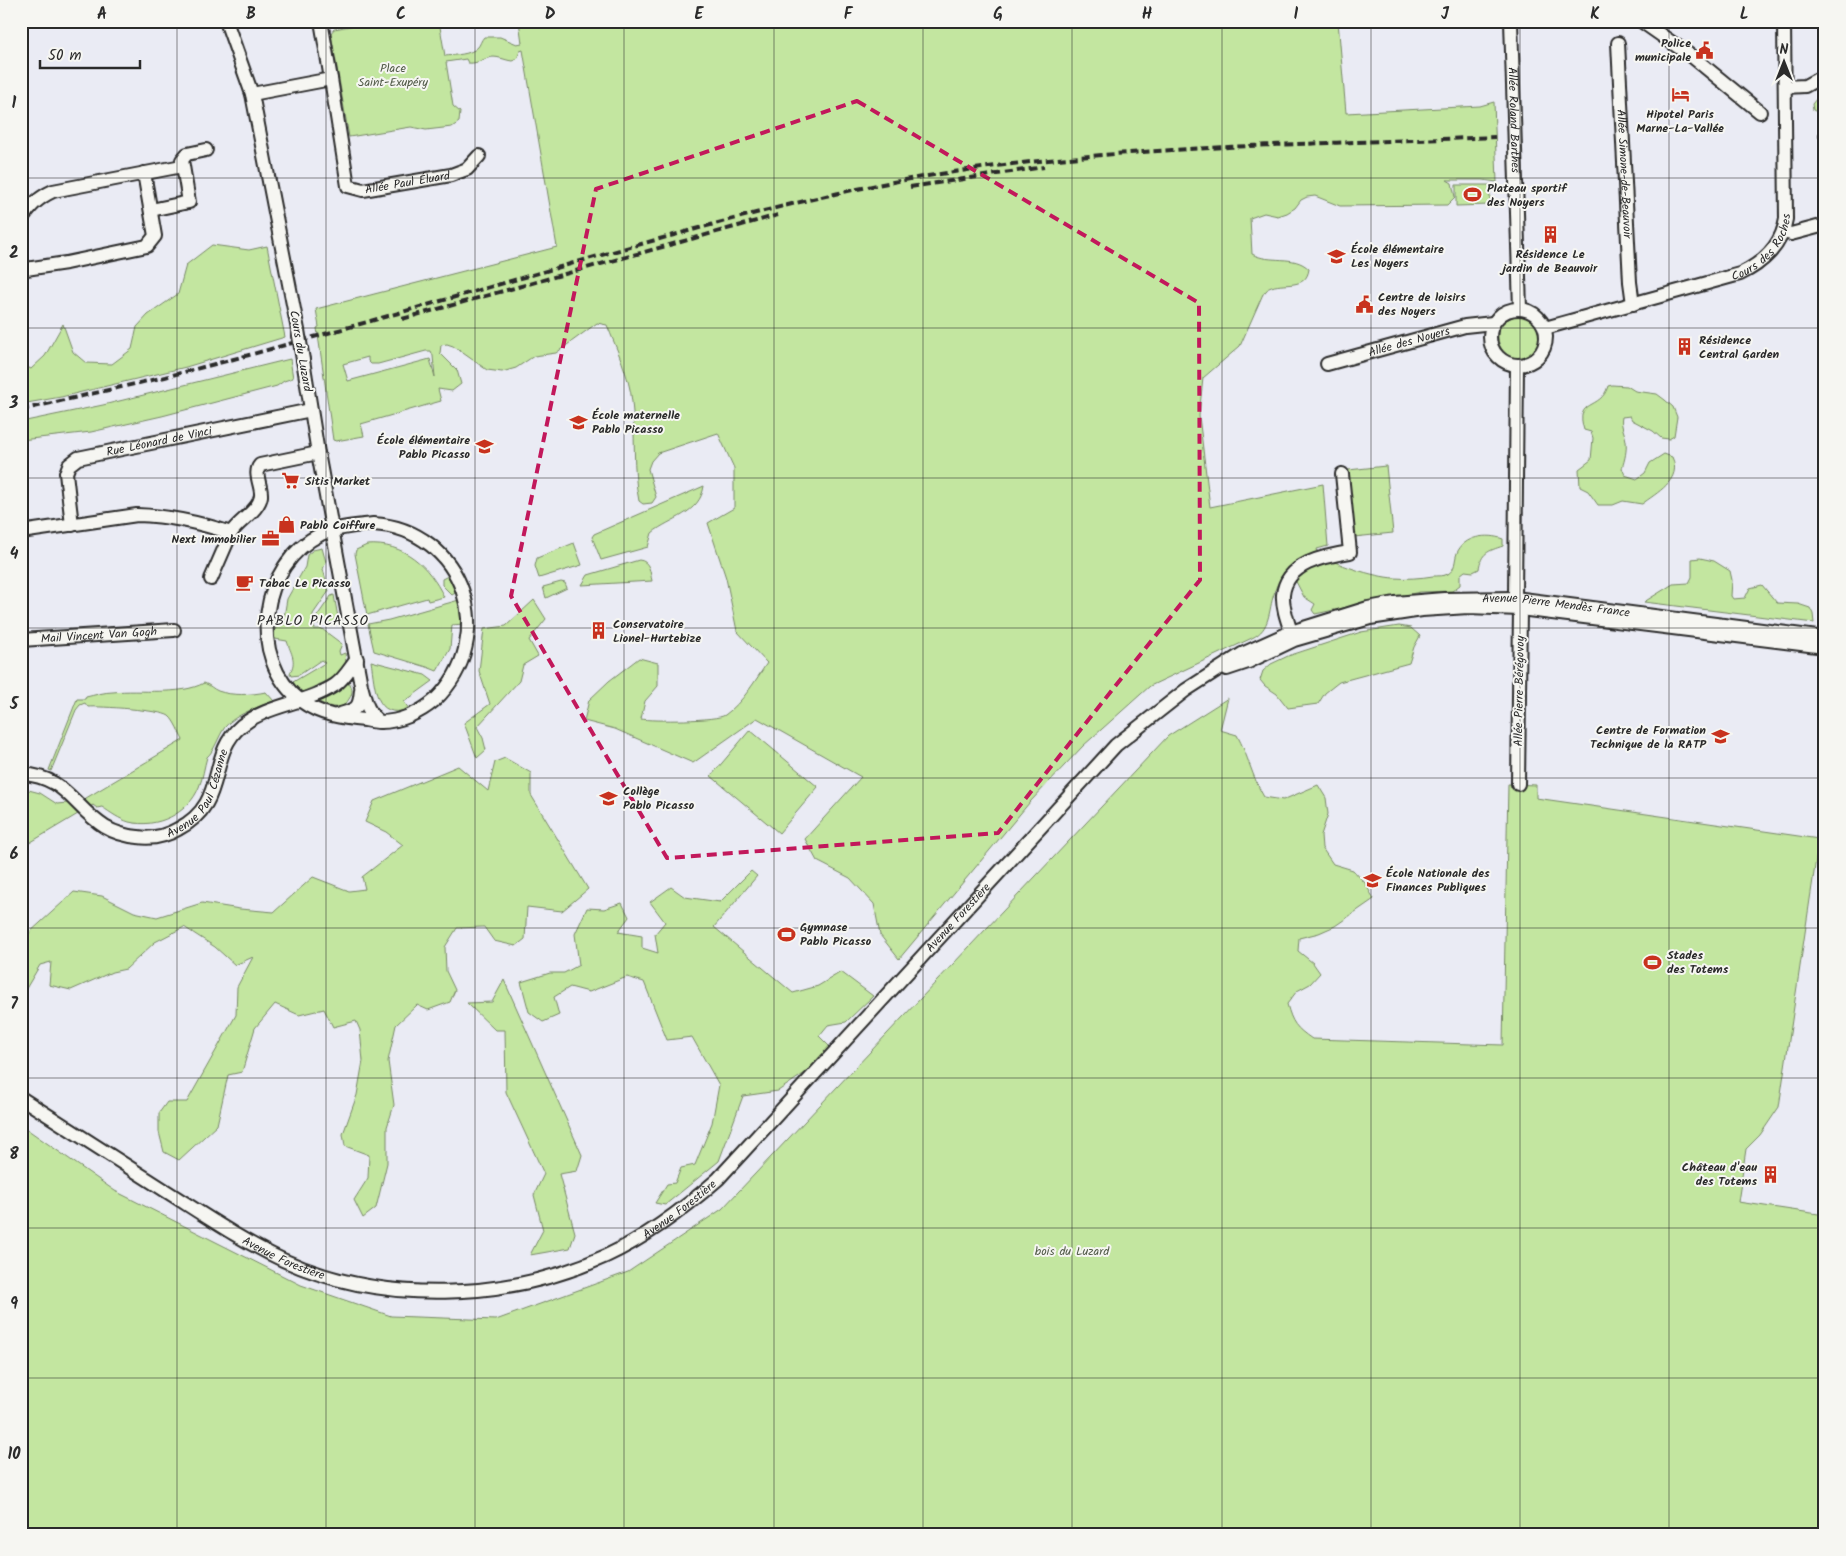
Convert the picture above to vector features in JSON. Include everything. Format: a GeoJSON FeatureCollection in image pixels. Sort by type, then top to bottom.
{"type":"FeatureCollection","features":[{"type":"Feature","properties":{"kind":"street","name":"Cours du Luzard"},"geometry":{"type":"LineString","coordinates":[[226,21],[252,94],[298,330],[310,410],[361,685],[371,716],[380,722]]}},
{"type":"Feature","properties":{"kind":"street"},"geometry":{"type":"LineString","coordinates":[[252,94],[331,79],[321,21]]}},
{"type":"Feature","properties":{"kind":"street","name":"Allée Roland Barthes"},"geometry":{"type":"LineString","coordinates":[[1511,21],[1520,308]]}},
{"type":"Feature","properties":{"kind":"street"},"geometry":{"type":"LineString","coordinates":[[1641,21],[1694,58],[1760,112]]}},
{"type":"Feature","properties":{"kind":"street","name":"Cours des Roches"},"geometry":{"type":"LineString","coordinates":[[1545,328],[1740,274],[1761,262],[1774,248],[1783,232],[1786,219],[1784,21]]}},
{"type":"Feature","properties":{"kind":"street","name":"Allée Simone-de-Beauvoir"},"geometry":{"type":"LineString","coordinates":[[1618,43],[1630,282],[1633,304]]}},
{"type":"Feature","properties":{"kind":"street"},"geometry":{"type":"LineString","coordinates":[[1785,87],[1805,86],[1825,75]]}},
{"type":"Feature","properties":{"kind":"street","name":"Allée Paul Éluard"},"geometry":{"type":"LineString","coordinates":[[331,79],[348,186],[362,190],[451,176],[467,169],[479,156]]}},
{"type":"Feature","properties":{"kind":"street"},"geometry":{"type":"LineString","coordinates":[[151,210],[189,202],[182,160],[187,154],[206,150]]}},
{"type":"Feature","properties":{"kind":"street"},"geometry":{"type":"LineString","coordinates":[[21,220],[25,209],[39,198],[53,191],[182,166]]}},
{"type":"Feature","properties":{"kind":"street"},"geometry":{"type":"LineString","coordinates":[[21,267],[26,269],[66,263],[147,246],[156,236],[144,173]]}},
{"type":"Feature","properties":{"kind":"street"},"geometry":{"type":"LineString","coordinates":[[1783,232],[1791,234],[1825,225]]}},
{"type":"Feature","properties":{"kind":"street"},"geometry":{"type":"LineString","coordinates":[[1520,308],[1534,313],[1540,319],[1545,328],[1546,337],[1545,346],[1541,354],[1534,360],[1517,365],[1507,363],[1493,351],[1489,342],[1489,332],[1492,322],[1498,315],[1506,310],[1520,308]]}},
{"type":"Feature","properties":{"kind":"street","name":"Allée des Noyers"},"geometry":{"type":"LineString","coordinates":[[1327,364],[1465,326],[1492,322]]}},
{"type":"Feature","properties":{"kind":"street"},"geometry":{"type":"LineString","coordinates":[[1517,365],[1517,604]]}},
{"type":"Feature","properties":{"kind":"street","name":"Rue Léonard de Vinci"},"geometry":{"type":"LineString","coordinates":[[72,525],[66,473],[69,464],[78,458],[310,410]]}},
{"type":"Feature","properties":{"kind":"street"},"geometry":{"type":"LineString","coordinates":[[211,579],[234,527],[257,505],[261,496],[258,472],[260,464],[318,453]]}},
{"type":"Feature","properties":{"kind":"street"},"geometry":{"type":"LineString","coordinates":[[1292,636],[1283,596],[1292,572],[1320,557],[1350,552],[1342,474]]}},
{"type":"Feature","properties":{"kind":"street"},"geometry":{"type":"LineString","coordinates":[[21,532],[137,515],[208,525],[231,533]]}},
{"type":"Feature","properties":{"kind":"street"},"geometry":{"type":"LineString","coordinates":[[373,524],[412,533],[439,552],[450,565],[458,579],[466,603],[469,620],[465,653],[449,685],[431,703],[418,712],[404,718],[380,722],[318,712],[301,700],[285,684],[275,667],[266,629],[270,594],[286,563],[298,550],[312,540],[332,531],[373,524]]}},
{"type":"Feature","properties":{"kind":"street","name":"Avenue Pierre Mendès France"},"geometry":{"type":"LineString","coordinates":[[1186,690],[1208,676],[1248,662],[1292,636],[1368,608],[1444,598],[1517,604],[1825,638]]}},
{"type":"Feature","properties":{"kind":"street","name":"Avenue Pierre Mendès France"},"geometry":{"type":"LineString","coordinates":[[1517,604],[1825,647]]}},
{"type":"Feature","properties":{"kind":"street","name":"Allée Pierre Bérégovoy"},"geometry":{"type":"LineString","coordinates":[[1517,604],[1518,784]]}},
{"type":"Feature","properties":{"kind":"street","name":"Mail Vincent Van Gogh"},"geometry":{"type":"LineString","coordinates":[[21,640],[174,630]]}},
{"type":"Feature","properties":{"kind":"street","name":"Avenue Paul Cézanne"},"geometry":{"type":"LineString","coordinates":[[21,774],[43,778],[62,787],[97,821],[114,832],[139,838],[160,836],[185,826],[206,806],[212,793],[225,747],[233,734],[247,721],[336,685],[357,659]]}},
{"type":"Feature","properties":{"kind":"street","name":"Cours du Luzard"},"geometry":{"type":"LineString","coordinates":[[334,716],[355,709],[360,704],[361,685]]}},
{"type":"Feature","properties":{"kind":"street","name":"Avenue Forestière"},"geometry":{"type":"LineString","coordinates":[[21,1098],[250,1243],[309,1269],[363,1284],[419,1291],[475,1290],[522,1283],[556,1274],[606,1256],[634,1241],[686,1208],[718,1179],[1116,745],[1186,690]]}},
{"type":"Feature","properties":{"kind":"highlighted area"},"geometry":{"type":"Polygon","coordinates":[[[857,101],[1199,303],[1200,580],[998,833],[667,858],[511,596],[596,189],[857,101]]]}},
{"type":"Feature","properties":{"kind":"green space","name":"Place Saint-Exupéry"},"geometry":{"type":"Polygon","coordinates":[[[378,21],[439,21],[445,56],[471,52],[478,47],[484,37],[500,37],[517,44],[522,43],[519,21],[1338,21],[1346,113],[1480,106],[1494,102],[1497,182],[1447,180],[1452,183],[1455,197],[1447,205],[1340,206],[1315,196],[1301,200],[1295,208],[1287,213],[1278,216],[1264,213],[1250,218],[1252,254],[1259,257],[1289,260],[1303,264],[1309,269],[1307,276],[1299,283],[1275,286],[1269,288],[1263,294],[1240,346],[1203,378],[1199,416],[1210,507],[1323,484],[1328,546],[1317,549],[1318,553],[1366,573],[1386,577],[1414,578],[1448,574],[1454,567],[1460,547],[1477,537],[1490,536],[1503,539],[1503,546],[1486,553],[1481,559],[1479,569],[1473,572],[1465,571],[1460,575],[1460,585],[1452,591],[1420,592],[1315,614],[1312,610],[1315,604],[1304,597],[1290,570],[1287,570],[1276,587],[1268,619],[1263,630],[1252,638],[1150,686],[1083,746],[1030,802],[899,959],[880,935],[874,904],[850,878],[817,861],[805,839],[861,777],[757,718],[693,763],[615,729],[584,721],[589,700],[609,681],[639,658],[658,663],[658,686],[645,701],[641,719],[658,720],[698,719],[725,715],[743,698],[767,663],[737,631],[726,578],[708,523],[734,508],[734,468],[718,433],[658,453],[651,461],[648,469],[656,497],[652,503],[643,504],[639,501],[631,393],[607,325],[597,323],[556,353],[534,356],[516,368],[502,372],[487,370],[453,346],[441,345],[440,353],[457,370],[461,384],[452,391],[438,389],[441,401],[361,424],[364,436],[333,440],[316,309],[557,247],[523,50],[520,51],[517,59],[512,61],[494,57],[474,63],[468,63],[466,59],[446,62],[453,106],[460,112],[459,122],[452,127],[426,130],[411,127],[349,137],[331,33],[334,29],[378,21]],[[431,351],[378,364],[371,364],[368,361],[368,357],[343,364],[348,381],[430,359],[435,377],[431,351]]]}},
{"type":"Feature","properties":{"kind":"green space"},"geometry":{"type":"Polygon","coordinates":[[[1825,97],[1825,111],[1817,112],[1813,110],[1812,104],[1817,98],[1825,97]]]}},
{"type":"Feature","properties":{"kind":"green space","name":"Plateau sportif des Noyers"},"geometry":{"type":"Polygon","coordinates":[[[1456,185],[1490,185],[1490,205],[1456,206],[1456,185]]]}},
{"type":"Feature","properties":{"kind":"green space"},"geometry":{"type":"Polygon","coordinates":[[[212,245],[249,250],[267,246],[285,337],[186,367],[61,397],[21,404],[21,364],[31,369],[45,356],[63,324],[73,352],[86,363],[112,364],[132,349],[137,327],[148,315],[178,294],[186,265],[212,245]]]}},
{"type":"Feature","properties":{"kind":"green space"},"geometry":{"type":"Polygon","coordinates":[[[1523,316],[1531,319],[1537,325],[1540,337],[1537,349],[1531,355],[1515,358],[1507,355],[1501,349],[1498,333],[1501,325],[1507,319],[1523,316]]]}},
{"type":"Feature","properties":{"kind":"green space"},"geometry":{"type":"Polygon","coordinates":[[[290,359],[293,378],[277,386],[162,416],[91,432],[21,440],[21,422],[103,405],[290,359]]]}},
{"type":"Feature","properties":{"kind":"green space"},"geometry":{"type":"Polygon","coordinates":[[[1608,386],[1627,386],[1635,391],[1657,394],[1673,407],[1677,417],[1674,436],[1669,439],[1661,438],[1653,431],[1632,420],[1630,416],[1622,417],[1626,444],[1622,468],[1625,475],[1637,479],[1645,473],[1650,463],[1664,454],[1672,457],[1674,465],[1671,479],[1661,490],[1642,504],[1623,501],[1613,505],[1598,505],[1588,491],[1580,487],[1579,469],[1591,460],[1593,438],[1591,432],[1584,430],[1583,413],[1585,409],[1605,394],[1608,386]]]}},
{"type":"Feature","properties":{"kind":"green space"},"geometry":{"type":"Polygon","coordinates":[[[1386,466],[1393,533],[1354,537],[1348,470],[1386,466]]]}},
{"type":"Feature","properties":{"kind":"green space"},"geometry":{"type":"Polygon","coordinates":[[[704,486],[697,503],[691,509],[652,533],[648,547],[601,560],[592,537],[594,534],[704,486]]]}},
{"type":"Feature","properties":{"kind":"green space"},"geometry":{"type":"Polygon","coordinates":[[[574,543],[582,565],[539,578],[535,566],[537,558],[574,543]]]}},
{"type":"Feature","properties":{"kind":"green space"},"geometry":{"type":"Polygon","coordinates":[[[367,545],[393,548],[414,558],[431,575],[444,597],[428,601],[427,598],[367,615],[355,554],[356,550],[367,545]]]}},
{"type":"Feature","properties":{"kind":"green space"},"geometry":{"type":"Polygon","coordinates":[[[322,548],[326,562],[323,569],[329,591],[313,614],[313,622],[331,596],[334,595],[339,623],[314,624],[314,629],[322,629],[342,644],[339,651],[340,655],[345,653],[346,664],[336,677],[302,692],[295,687],[293,682],[325,663],[321,660],[299,675],[291,676],[292,653],[287,641],[275,639],[273,634],[276,628],[273,622],[274,619],[284,617],[287,599],[305,567],[307,555],[313,550],[322,548]]]}},
{"type":"Feature","properties":{"kind":"green space"},"geometry":{"type":"Polygon","coordinates":[[[1700,558],[1714,561],[1730,571],[1732,580],[1731,596],[1733,599],[1745,598],[1750,588],[1762,585],[1777,603],[1798,604],[1810,608],[1814,623],[1644,602],[1673,584],[1689,583],[1692,577],[1692,559],[1700,558]]]}},
{"type":"Feature","properties":{"kind":"green space"},"geometry":{"type":"Polygon","coordinates":[[[639,560],[647,565],[652,581],[582,585],[588,575],[639,560]]]}},
{"type":"Feature","properties":{"kind":"green space"},"geometry":{"type":"Polygon","coordinates":[[[452,576],[457,592],[452,595],[442,585],[442,579],[452,576]]]}},
{"type":"Feature","properties":{"kind":"green space"},"geometry":{"type":"Polygon","coordinates":[[[561,582],[565,583],[567,588],[546,598],[543,587],[561,582]]]}},
{"type":"Feature","properties":{"kind":"green space"},"geometry":{"type":"Polygon","coordinates":[[[459,600],[463,624],[452,625],[450,649],[437,671],[374,651],[368,624],[459,600]]]}},
{"type":"Feature","properties":{"kind":"green space"},"geometry":{"type":"Polygon","coordinates":[[[534,600],[546,619],[529,640],[538,656],[523,665],[519,681],[477,727],[483,738],[486,750],[477,758],[464,723],[490,704],[479,671],[484,629],[506,626],[534,600]]]}},
{"type":"Feature","properties":{"kind":"green space"},"geometry":{"type":"Polygon","coordinates":[[[1399,626],[1411,628],[1420,636],[1409,663],[1339,682],[1325,693],[1318,704],[1288,708],[1277,694],[1260,680],[1263,671],[1271,664],[1288,656],[1361,632],[1399,626]]]}},
{"type":"Feature","properties":{"kind":"green space"},"geometry":{"type":"Polygon","coordinates":[[[371,661],[425,675],[433,681],[404,702],[409,709],[389,710],[378,698],[371,661]]]}},
{"type":"Feature","properties":{"kind":"green space"},"geometry":{"type":"Polygon","coordinates":[[[348,680],[352,694],[346,704],[332,707],[313,699],[335,692],[348,680]]]}},
{"type":"Feature","properties":{"kind":"green space"},"geometry":{"type":"Polygon","coordinates":[[[204,683],[218,691],[229,694],[266,692],[274,701],[241,715],[225,727],[207,757],[202,780],[188,804],[171,817],[161,821],[140,824],[125,821],[102,807],[97,808],[93,805],[21,848],[21,788],[40,793],[57,804],[67,803],[71,807],[183,740],[173,721],[164,714],[130,709],[88,707],[85,703],[76,710],[51,771],[49,770],[77,699],[85,699],[86,697],[110,692],[172,691],[204,683]]]}},
{"type":"Feature","properties":{"kind":"green space","name":"bois du Luzard"},"geometry":{"type":"Polygon","coordinates":[[[1228,698],[1220,730],[1237,735],[1264,797],[1283,800],[1318,785],[1326,798],[1328,814],[1321,835],[1322,848],[1333,864],[1353,870],[1365,883],[1374,899],[1335,926],[1319,933],[1299,938],[1298,951],[1313,963],[1320,973],[1310,984],[1297,991],[1287,1004],[1295,1024],[1312,1039],[1503,1045],[1508,784],[1536,785],[1536,798],[1819,839],[1779,1107],[1760,1135],[1746,1149],[1738,1202],[1825,1215],[1825,1535],[21,1535],[21,1125],[115,1191],[301,1285],[391,1316],[496,1320],[628,1272],[722,1209],[1168,736],[1228,698]]]}},
{"type":"Feature","properties":{"kind":"green space"},"geometry":{"type":"Polygon","coordinates":[[[750,730],[818,787],[779,833],[711,776],[750,730]]]}},
{"type":"Feature","properties":{"kind":"green space"},"geometry":{"type":"Polygon","coordinates":[[[505,758],[531,773],[531,795],[588,889],[562,911],[527,907],[525,939],[516,946],[494,941],[484,927],[457,928],[445,947],[446,971],[455,990],[450,1002],[428,1010],[417,1005],[396,1025],[388,1061],[394,1105],[387,1127],[387,1163],[376,1208],[363,1218],[354,1200],[368,1178],[369,1155],[345,1146],[343,1134],[357,1095],[363,1061],[360,1030],[356,1021],[333,1027],[324,1009],[299,1015],[275,1004],[255,1028],[242,1072],[228,1075],[217,1125],[179,1160],[164,1152],[159,1132],[159,1113],[167,1102],[187,1102],[236,1015],[237,987],[253,957],[235,965],[215,947],[184,927],[155,942],[126,969],[112,972],[71,990],[49,985],[51,962],[40,965],[24,992],[21,991],[21,967],[29,933],[74,892],[102,896],[134,912],[157,917],[202,903],[274,912],[313,877],[349,891],[365,889],[362,877],[403,845],[386,832],[365,822],[374,801],[458,766],[488,791],[495,762],[505,758]]]}},
{"type":"Feature","properties":{"kind":"green space"},"geometry":{"type":"Polygon","coordinates":[[[751,871],[757,876],[714,927],[793,993],[818,986],[841,972],[873,996],[846,1022],[828,1025],[819,1036],[833,1050],[814,1067],[778,1091],[743,1096],[719,1161],[665,1205],[655,1203],[667,1184],[675,1183],[681,1168],[695,1165],[712,1123],[719,1085],[692,1037],[667,1040],[644,982],[627,977],[589,992],[570,987],[554,997],[559,1015],[543,1022],[529,1012],[521,982],[550,973],[564,973],[579,965],[575,934],[587,908],[604,909],[622,903],[629,917],[618,932],[642,936],[642,948],[658,953],[655,934],[665,922],[650,902],[671,887],[685,897],[720,902],[751,871]]]}},
{"type":"Feature","properties":{"kind":"green space"},"geometry":{"type":"Polygon","coordinates":[[[504,980],[582,1155],[577,1171],[559,1174],[575,1233],[570,1248],[530,1255],[543,1230],[534,1195],[544,1174],[506,1092],[505,1030],[495,1030],[467,1003],[492,1002],[504,980]]]}},
{"type":"Feature","properties":{"kind":"railway"},"geometry":{"type":"LineString","coordinates":[[1818,127],[1825,127]]}},
{"type":"Feature","properties":{"kind":"railway"},"geometry":{"type":"LineString","coordinates":[[1818,135],[1825,135]]}},
{"type":"Feature","properties":{"kind":"railway"},"geometry":{"type":"LineString","coordinates":[[21,410],[165,377],[249,355],[778,207],[890,183],[999,166],[1140,152],[1495,137]]}},
{"type":"Feature","properties":{"kind":"railway"},"geometry":{"type":"LineString","coordinates":[[910,187],[1044,167]]}},
{"type":"Feature","properties":{"kind":"railway"},"geometry":{"type":"LineString","coordinates":[[402,319],[778,215]]}},
{"type":"Feature","properties":{"kind":"place","name":"Police municipale"},"geometry":{"type":"Point","coordinates":[1705,50]}},
{"type":"Feature","properties":{"kind":"place","name":"Hipotel Paris Marne-La-Vallée"},"geometry":{"type":"Point","coordinates":[1680,95]}},
{"type":"Feature","properties":{"kind":"place","name":"Plateau sportif des Noyers"},"geometry":{"type":"Point","coordinates":[1473,195]}},
{"type":"Feature","properties":{"kind":"place","name":"Résidence Le jardin de Beauvoir"},"geometry":{"type":"Point","coordinates":[1550,235]}},
{"type":"Feature","properties":{"kind":"place","name":"École élémentaire Les Noyers"},"geometry":{"type":"Point","coordinates":[1337,256]}},
{"type":"Feature","properties":{"kind":"place","name":"Centre de loisirs des Noyers"},"geometry":{"type":"Point","coordinates":[1364,304]}},
{"type":"Feature","properties":{"kind":"place","name":"Résidence Central Garden"},"geometry":{"type":"Point","coordinates":[1685,347]}},
{"type":"Feature","properties":{"kind":"place","name":"École maternelle Pablo Picasso"},"geometry":{"type":"Point","coordinates":[578,422]}},
{"type":"Feature","properties":{"kind":"place","name":"École élémentaire Pablo Picasso"},"geometry":{"type":"Point","coordinates":[484,447]}},
{"type":"Feature","properties":{"kind":"place","name":"Sitis Market"},"geometry":{"type":"Point","coordinates":[291,481]}},
{"type":"Feature","properties":{"kind":"place","name":"Pablo Coiffure"},"geometry":{"type":"Point","coordinates":[286,525]}},
{"type":"Feature","properties":{"kind":"place","name":"Next Immobilier"},"geometry":{"type":"Point","coordinates":[270,539]}},
{"type":"Feature","properties":{"kind":"place","name":"Tabac Le Picasso"},"geometry":{"type":"Point","coordinates":[245,583]}},
{"type":"Feature","properties":{"kind":"place","name":"Conservatoire Lionel-Hurtebize"},"geometry":{"type":"Point","coordinates":[599,631]}},
{"type":"Feature","properties":{"kind":"place","name":"Centre de Formation Technique de la RATP"},"geometry":{"type":"Point","coordinates":[1720,737]}},
{"type":"Feature","properties":{"kind":"place","name":"Collège Pablo Picasso"},"geometry":{"type":"Point","coordinates":[609,798]}},
{"type":"Feature","properties":{"kind":"place","name":"École Nationale des Finances Publiques"},"geometry":{"type":"Point","coordinates":[1372,880]}},
{"type":"Feature","properties":{"kind":"place","name":"Gymnase Pablo Picasso"},"geometry":{"type":"Point","coordinates":[786,934]}},
{"type":"Feature","properties":{"kind":"place","name":"Stades des Totems"},"geometry":{"type":"Point","coordinates":[1653,962]}},
{"type":"Feature","properties":{"kind":"place","name":"Château d'eau des Totems"},"geometry":{"type":"Point","coordinates":[1771,1174]}},
{"type":"Feature","properties":{"kind":"district","name":"PABLO PICASSO"},"geometry":{"type":"Point","coordinates":[313,620]}}]}
